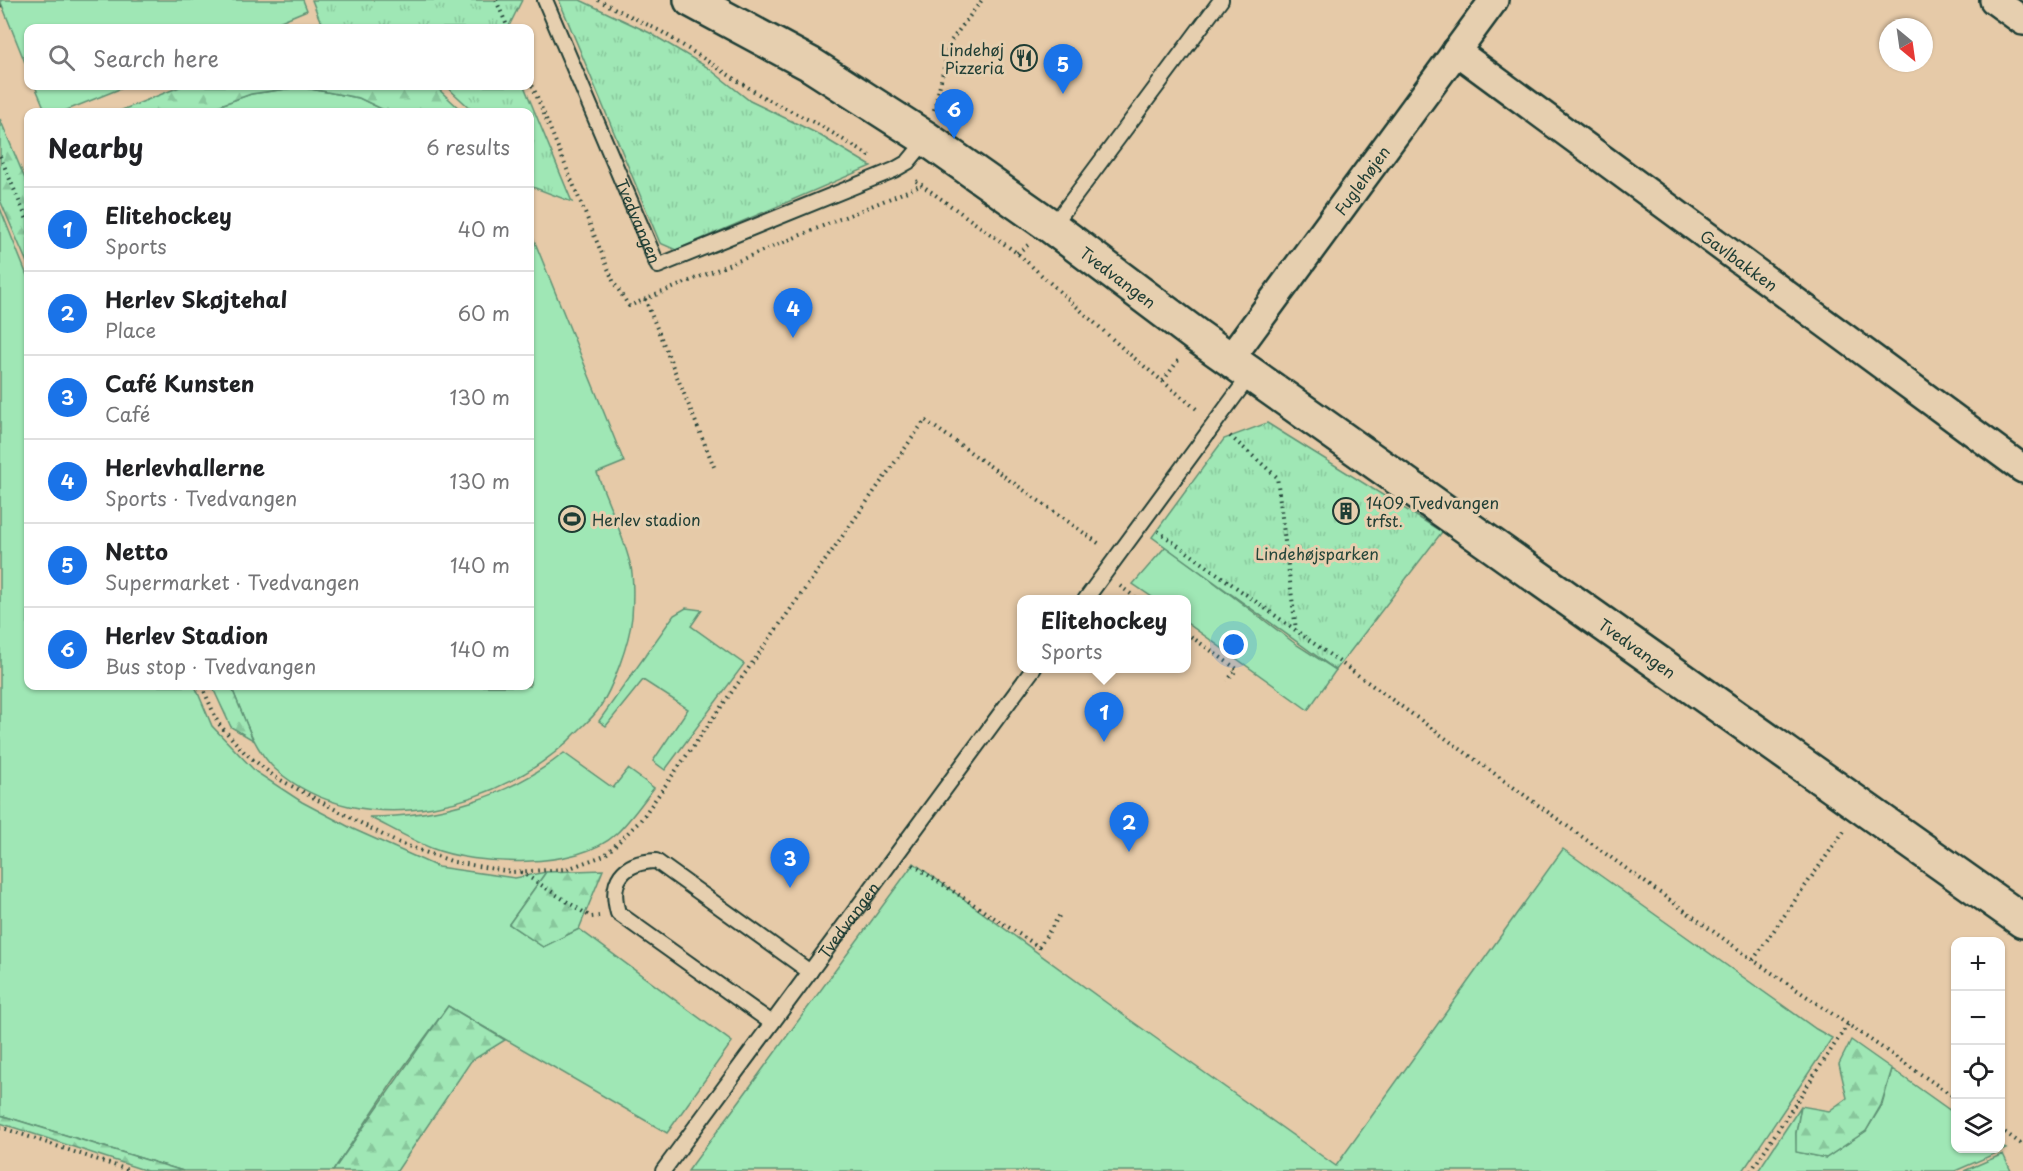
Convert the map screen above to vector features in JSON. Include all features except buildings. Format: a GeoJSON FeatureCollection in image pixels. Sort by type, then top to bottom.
{"type":"FeatureCollection","features":[{"type":"Feature","properties":{"kind":"street","name":"Tvedvangen"},"geometry":{"type":"LineString","coordinates":[[691,0],[810,64],[927,140],[1052,227],[1240,366],[2023,921]]}},
{"type":"Feature","properties":{"kind":"street","name":"Fuglehøjen"},"geometry":{"type":"LineString","coordinates":[[1240,366],[1456,51],[1494,0]]}},
{"type":"Feature","properties":{"kind":"street"},"geometry":{"type":"LineString","coordinates":[[1994,0],[2023,21]]}},
{"type":"Feature","properties":{"kind":"street","name":"Gavlbakken"},"geometry":{"type":"LineString","coordinates":[[1456,51],[2023,469]]}},
{"type":"Feature","properties":{"kind":"lane","name":"Tvedvangen"},"geometry":{"type":"LineString","coordinates":[[545,0],[658,266],[894,171],[908,162],[927,140]]}},
{"type":"Feature","properties":{"kind":"lane"},"geometry":{"type":"LineString","coordinates":[[1052,227],[1221,0]]}},
{"type":"Feature","properties":{"kind":"lane"},"geometry":{"type":"LineString","coordinates":[[1089,595],[1214,423],[1240,366]]}},
{"type":"Feature","properties":{"kind":"lane","name":"Tvedvangen"},"geometry":{"type":"LineString","coordinates":[[663,1171],[1031,673]]}},
{"type":"Feature","properties":{"kind":"lane"},"geometry":{"type":"LineString","coordinates":[[772,1023],[618,913],[614,897],[617,882],[626,869],[640,861],[656,861],[810,972]]}},
{"type":"Feature","properties":{"kind":"path"},"geometry":{"type":"LineString","coordinates":[[496,0],[506,24]]}},
{"type":"Feature","properties":{"kind":"path"},"geometry":{"type":"LineString","coordinates":[[927,140],[950,42],[982,0]]}},
{"type":"Feature","properties":{"kind":"path"},"geometry":{"type":"LineString","coordinates":[[534,90],[614,283],[628,306],[922,185]]}},
{"type":"Feature","properties":{"kind":"path"},"geometry":{"type":"LineString","coordinates":[[0,156],[24,213]]}},
{"type":"Feature","properties":{"kind":"path"},"geometry":{"type":"LineString","coordinates":[[645,299],[715,469]]}},
{"type":"Feature","properties":{"kind":"path"},"geometry":{"type":"LineString","coordinates":[[1162,381],[1277,477],[1296,630]]}},
{"type":"Feature","properties":{"kind":"path"},"geometry":{"type":"LineString","coordinates":[[204,690],[218,723],[245,753],[275,777],[396,842],[454,862],[512,872],[567,869],[605,855],[640,820],[924,420],[1116,556]]}},
{"type":"Feature","properties":{"kind":"path"},"geometry":{"type":"LineString","coordinates":[[1143,520],[1753,960],[1951,1095]]}},
{"type":"Feature","properties":{"kind":"path"},"geometry":{"type":"LineString","coordinates":[[1191,637],[1237,669],[1227,681]]}},
{"type":"Feature","properties":{"kind":"path"},"geometry":{"type":"LineString","coordinates":[[1753,960],[1862,806]]}},
{"type":"Feature","properties":{"kind":"path"},"geometry":{"type":"LineString","coordinates":[[897,854],[1039,947],[1061,913]]}},
{"type":"Feature","properties":{"kind":"path"},"geometry":{"type":"LineString","coordinates":[[520,871],[591,917],[618,913]]}},
{"type":"Feature","properties":{"kind":"path"},"geometry":{"type":"LineString","coordinates":[[1751,1171],[1848,1024]]}},
{"type":"Feature","properties":{"kind":"path"},"geometry":{"type":"LineString","coordinates":[[0,1127],[131,1171]]}},
{"type":"Feature","properties":{"kind":"path"},"geometry":{"type":"LineString","coordinates":[[2005,1133],[2023,1145]]}},
{"type":"Feature","properties":{"kind":"green space"},"geometry":{"type":"Polygon","coordinates":[[[0,0],[303,0],[307,10],[274,24],[24,24],[24,60],[0,0]]]}},
{"type":"Feature","properties":{"kind":"green space"},"geometry":{"type":"Polygon","coordinates":[[[312,0],[522,0],[510,24],[324,24],[312,0]]]}},
{"type":"Feature","properties":{"kind":"green space"},"geometry":{"type":"Polygon","coordinates":[[[559,0],[580,0],[650,33],[707,67],[750,101],[816,133],[871,166],[676,250],[660,243],[559,0]]]}},
{"type":"Feature","properties":{"kind":"green space"},"geometry":{"type":"Polygon","coordinates":[[[37,90],[117,90],[72,108],[44,108],[37,90]]]}},
{"type":"Feature","properties":{"kind":"green space"},"geometry":{"type":"Polygon","coordinates":[[[172,90],[279,90],[251,94],[212,108],[127,108],[172,90]]]}},
{"type":"Feature","properties":{"kind":"green space"},"geometry":{"type":"Polygon","coordinates":[[[279,90],[316,90],[359,98],[380,108],[212,108],[251,94],[279,90]]]}},
{"type":"Feature","properties":{"kind":"green space"},"geometry":{"type":"Polygon","coordinates":[[[316,90],[439,90],[459,108],[380,108],[359,98],[316,90]]]}},
{"type":"Feature","properties":{"kind":"green space"},"geometry":{"type":"Polygon","coordinates":[[[450,90],[526,90],[533,108],[470,108],[450,90]]]}},
{"type":"Feature","properties":{"kind":"green space"},"geometry":{"type":"Polygon","coordinates":[[[534,110],[572,202],[534,188],[534,110]]]}},
{"type":"Feature","properties":{"kind":"green space"},"geometry":{"type":"Polygon","coordinates":[[[0,119],[24,176],[24,256],[0,200],[0,119]]]}},
{"type":"Feature","properties":{"kind":"green space"},"geometry":{"type":"Polygon","coordinates":[[[0,208],[24,268],[24,690],[197,690],[212,726],[256,772],[302,802],[353,829],[438,867],[515,878],[546,872],[509,924],[543,947],[579,929],[732,1042],[667,1133],[448,1006],[394,1080],[333,1171],[183,1171],[0,1115],[0,208]]]}},
{"type":"Feature","properties":{"kind":"green space","name":"Herlev stadion"},"geometry":{"type":"Polygon","coordinates":[[[534,240],[624,462],[597,473],[623,540],[630,563],[633,590],[632,617],[624,652],[604,701],[596,713],[549,757],[513,780],[474,797],[432,807],[390,811],[349,806],[310,792],[275,769],[267,761],[249,730],[233,690],[534,690],[534,240]]]}},
{"type":"Feature","properties":{"kind":"green space","name":"Lindehøjsparken"},"geometry":{"type":"Polygon","coordinates":[[[1267,423],[1442,532],[1336,670],[1152,537],[1224,439],[1267,423]]]}},
{"type":"Feature","properties":{"kind":"green space"},"geometry":{"type":"Polygon","coordinates":[[[1166,546],[1297,645],[1336,670],[1308,710],[1191,626],[1191,595],[1149,595],[1133,584],[1166,546]]]}},
{"type":"Feature","properties":{"kind":"green space"},"geometry":{"type":"Polygon","coordinates":[[[686,608],[702,610],[691,626],[744,664],[665,770],[653,761],[688,709],[643,680],[606,726],[599,721],[674,615],[686,608]]]}},
{"type":"Feature","properties":{"kind":"green space"},"geometry":{"type":"Polygon","coordinates":[[[214,690],[233,690],[253,740],[231,727],[214,690]]]}},
{"type":"Feature","properties":{"kind":"green space"},"geometry":{"type":"Polygon","coordinates":[[[564,753],[613,788],[628,769],[654,788],[616,834],[599,846],[577,854],[553,859],[499,861],[450,854],[431,848],[369,817],[421,813],[497,793],[520,782],[564,753]]]}},
{"type":"Feature","properties":{"kind":"green space"},"geometry":{"type":"Polygon","coordinates":[[[1563,849],[1816,1029],[1832,1038],[1743,1171],[688,1171],[914,863],[1336,1166],[1563,849]]]}},
{"type":"Feature","properties":{"kind":"green space"},"geometry":{"type":"Polygon","coordinates":[[[603,870],[579,929],[543,947],[509,924],[546,872],[603,870]]]}},
{"type":"Feature","properties":{"kind":"green space"},"geometry":{"type":"Polygon","coordinates":[[[448,1006],[505,1040],[471,1061],[397,1171],[333,1171],[448,1006]]]}},
{"type":"Feature","properties":{"kind":"green space"},"geometry":{"type":"Polygon","coordinates":[[[1851,1040],[1892,1069],[1881,1105],[1866,1131],[1826,1158],[1796,1152],[1796,1133],[1801,1106],[1829,1111],[1847,1098],[1839,1064],[1851,1040]]]}},
{"type":"Feature","properties":{"kind":"green space"},"geometry":{"type":"Polygon","coordinates":[[[1892,1069],[1951,1111],[1951,1153],[1997,1153],[1955,1171],[1758,1171],[1801,1106],[1796,1133],[1797,1152],[1826,1158],[1866,1131],[1882,1105],[1892,1069]]]}},
{"type":"Feature","properties":{"kind":"green space"},"geometry":{"type":"Polygon","coordinates":[[[0,1115],[183,1171],[147,1171],[0,1123],[0,1115]]]}},
{"type":"Feature","properties":{"kind":"green space"},"geometry":{"type":"Polygon","coordinates":[[[2003,1154],[2011,1171],[1964,1171],[2003,1154]]]}},
{"type":"Feature","properties":{"kind":"place","name":"Lindehøj Pizzeria"},"geometry":{"type":"Point","coordinates":[1024,58]}},
{"type":"Feature","properties":{"kind":"place","name":"Netto"},"geometry":{"type":"Point","coordinates":[1063,94]}},
{"type":"Feature","properties":{"kind":"place","name":"Herlev Stadion"},"geometry":{"type":"Point","coordinates":[954,139]}},
{"type":"Feature","properties":{"kind":"place","name":"Herlevhallerne"},"geometry":{"type":"Point","coordinates":[793,338]}},
{"type":"Feature","properties":{"kind":"place","name":"1409 Tvedvangen trfst."},"geometry":{"type":"Point","coordinates":[1346,511]}},
{"type":"Feature","properties":{"kind":"place","name":"Herlev stadion"},"geometry":{"type":"Point","coordinates":[572,519]}},
{"type":"Feature","properties":{"kind":"place","name":"Elitehockey"},"geometry":{"type":"Point","coordinates":[1104,742]}},
{"type":"Feature","properties":{"kind":"place","name":"Herlev Skøjtehal"},"geometry":{"type":"Point","coordinates":[1129,852]}},
{"type":"Feature","properties":{"kind":"place","name":"Café Kunsten"},"geometry":{"type":"Point","coordinates":[790,888]}}]}
